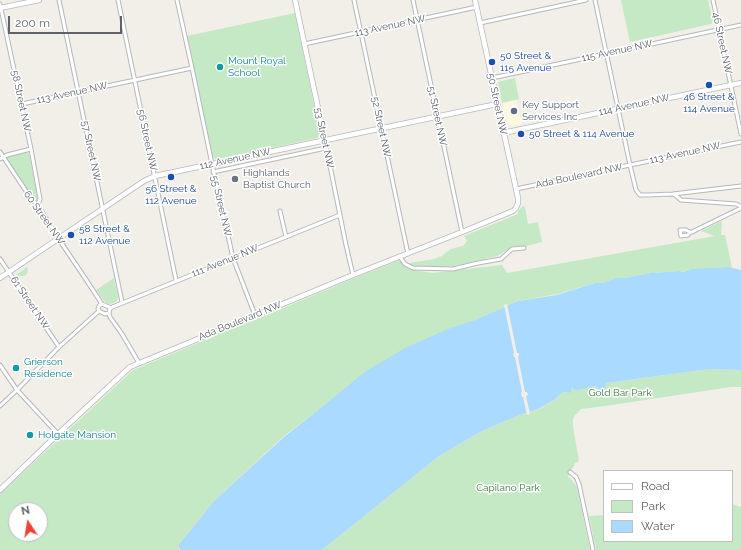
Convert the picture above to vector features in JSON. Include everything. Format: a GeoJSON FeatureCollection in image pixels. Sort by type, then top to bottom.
{"type":"FeatureCollection","features":[{"type":"Feature","properties":{"kind":"street"},"geometry":{"type":"LineString","coordinates":[[0,7],[39,0]]}},
{"type":"Feature","properties":{"kind":"street","name":"57 Street NW"},"geometry":{"type":"LineString","coordinates":[[59,0],[122,302]]}},
{"type":"Feature","properties":{"kind":"street","name":"56 Street NW"},"geometry":{"type":"LineString","coordinates":[[118,0],[176,280]]}},
{"type":"Feature","properties":{"kind":"street","name":"55 Street NW"},"geometry":{"type":"LineString","coordinates":[[177,0],[213,172],[233,258],[255,315]]}},
{"type":"Feature","properties":{"kind":"street","name":"53 Street NW"},"geometry":{"type":"LineString","coordinates":[[295,0],[353,275]]}},
{"type":"Feature","properties":{"kind":"street","name":"52 Street NW"},"geometry":{"type":"LineString","coordinates":[[354,0],[408,254]]}},
{"type":"Feature","properties":{"kind":"street","name":"51 Street NW"},"geometry":{"type":"LineString","coordinates":[[413,0],[462,232]]}},
{"type":"Feature","properties":{"kind":"street","name":"50 Street NW"},"geometry":{"type":"LineString","coordinates":[[475,0],[518,198],[516,208]]}},
{"type":"Feature","properties":{"kind":"street"},"geometry":{"type":"LineString","coordinates":[[480,23],[586,0]]}},
{"type":"Feature","properties":{"kind":"street"},"geometry":{"type":"LineString","coordinates":[[595,0],[630,165]]}},
{"type":"Feature","properties":{"kind":"street","name":"46 Street NW"},"geometry":{"type":"LineString","coordinates":[[713,0],[741,134]]}},
{"type":"Feature","properties":{"kind":"street","name":"58 Street NW"},"geometry":{"type":"LineString","coordinates":[[0,7],[31,149],[40,199],[38,206]]}},
{"type":"Feature","properties":{"kind":"street","name":"113 Avenue NW"},"geometry":{"type":"LineString","coordinates":[[304,44],[477,8]]}},
{"type":"Feature","properties":{"kind":"street","name":"115 Avenue NW"},"geometry":{"type":"LineString","coordinates":[[492,78],[741,25]]}},
{"type":"Feature","properties":{"kind":"street","name":"113 Avenue NW"},"geometry":{"type":"LineString","coordinates":[[22,104],[192,68]]}},
{"type":"Feature","properties":{"kind":"street","name":"114 Avenue NW"},"geometry":{"type":"LineString","coordinates":[[504,133],[741,83]]}},
{"type":"Feature","properties":{"kind":"street","name":"112 Avenue NW"},"geometry":{"type":"LineString","coordinates":[[0,278],[144,181],[155,176],[497,104]]}},
{"type":"Feature","properties":{"kind":"street","name":"113 Avenue NW"},"geometry":{"type":"LineString","coordinates":[[630,165],[741,142]]}},
{"type":"Feature","properties":{"kind":"street","name":"112 Avenue NW"},"geometry":{"type":"LineString","coordinates":[[213,172],[326,148]]}},
{"type":"Feature","properties":{"kind":"street"},"geometry":{"type":"LineString","coordinates":[[2,158],[7,155],[31,149]]}},
{"type":"Feature","properties":{"kind":"street","name":"60 Street NW"},"geometry":{"type":"LineString","coordinates":[[0,152],[2,158],[38,206],[101,304]]}},
{"type":"Feature","properties":{"kind":"street","name":"Ada Boulevard NW"},"geometry":{"type":"LineString","coordinates":[[516,189],[630,165],[636,190],[640,195],[673,194],[741,186]]}},
{"type":"Feature","properties":{"kind":"street"},"geometry":{"type":"LineString","coordinates":[[673,194],[681,200],[736,204],[741,207]]}},
{"type":"Feature","properties":{"kind":"street"},"geometry":{"type":"LineString","coordinates":[[690,232],[741,207]]}},
{"type":"Feature","properties":{"kind":"street","name":"Ada Boulevard NW"},"geometry":{"type":"LineString","coordinates":[[0,490],[130,367],[513,211],[516,208]]}},
{"type":"Feature","properties":{"kind":"street"},"geometry":{"type":"LineString","coordinates":[[280,212],[286,237]]}},
{"type":"Feature","properties":{"kind":"street","name":"111 Avenue NW"},"geometry":{"type":"LineString","coordinates":[[110,308],[176,280],[340,215]]}},
{"type":"Feature","properties":{"kind":"street"},"geometry":{"type":"LineString","coordinates":[[400,257],[405,264],[413,268],[453,269],[501,259],[512,249],[524,248]]}},
{"type":"Feature","properties":{"kind":"street","name":"61 Street NW"},"geometry":{"type":"LineString","coordinates":[[0,259],[59,347]]}},
{"type":"Feature","properties":{"kind":"street"},"geometry":{"type":"LineString","coordinates":[[0,406],[59,347],[99,311],[98,307],[101,304],[107,305],[110,308],[109,313],[139,363]]}},
{"type":"Feature","properties":{"kind":"street"},"geometry":{"type":"LineString","coordinates":[[99,311],[105,314],[109,313]]}},
{"type":"Feature","properties":{"kind":"street"},"geometry":{"type":"LineString","coordinates":[[0,365],[17,390],[58,434]]}},
{"type":"Feature","properties":{"kind":"street"},"geometry":{"type":"LineString","coordinates":[[570,472],[576,477],[579,484],[593,550]]}},
{"type":"Feature","properties":{"kind":"shaded area"},"geometry":{"type":"Polygon","coordinates":[[[516,100],[522,124],[511,126],[506,121],[502,103],[516,100]]]}},
{"type":"Feature","properties":{"kind":"green space"},"geometry":{"type":"Polygon","coordinates":[[[621,0],[708,0],[713,22],[711,24],[630,42],[621,0]]]}},
{"type":"Feature","properties":{"kind":"green space"},"geometry":{"type":"Polygon","coordinates":[[[295,13],[320,134],[317,138],[216,160],[212,156],[187,36],[295,13]]]}},
{"type":"Feature","properties":{"kind":"green space"},"geometry":{"type":"Polygon","coordinates":[[[515,78],[519,99],[502,103],[498,82],[515,78]]]}},
{"type":"Feature","properties":{"kind":"green space"},"geometry":{"type":"Polygon","coordinates":[[[27,152],[29,154],[38,199],[37,201],[34,201],[6,160],[7,157],[27,152]]]}},
{"type":"Feature","properties":{"kind":"green space"},"geometry":{"type":"Polygon","coordinates":[[[523,206],[525,207],[528,224],[538,222],[542,242],[526,246],[515,246],[497,256],[454,266],[425,267],[409,265],[409,263],[434,259],[442,256],[451,249],[463,246],[467,241],[464,236],[518,214],[518,211],[523,206]]]}},
{"type":"Feature","properties":{"kind":"green space"},"geometry":{"type":"Polygon","coordinates":[[[722,221],[721,235],[725,235],[732,268],[692,269],[682,272],[652,273],[625,278],[616,278],[603,283],[595,283],[558,294],[518,301],[363,373],[285,435],[214,501],[178,546],[179,550],[0,550],[0,494],[133,370],[400,260],[405,267],[413,270],[433,273],[502,265],[507,273],[715,236],[701,231],[722,221]]]}},
{"type":"Feature","properties":{"kind":"green space"},"geometry":{"type":"Polygon","coordinates":[[[27,267],[28,270],[26,275],[16,275],[27,267]]]}},
{"type":"Feature","properties":{"kind":"green space"},"geometry":{"type":"Polygon","coordinates":[[[114,278],[118,298],[114,303],[109,304],[104,301],[96,290],[114,278]]]}},
{"type":"Feature","properties":{"kind":"green space","name":"Capilano Park"},"geometry":{"type":"Polygon","coordinates":[[[710,369],[741,370],[741,387],[731,387],[581,409],[575,415],[573,419],[573,427],[579,461],[575,463],[568,477],[577,487],[590,550],[322,550],[439,456],[482,431],[517,416],[539,409],[554,400],[563,392],[571,393],[573,387],[585,388],[596,386],[601,391],[604,391],[606,383],[710,369]]]}},
{"type":"Feature","properties":{"kind":"green space"},"geometry":{"type":"Polygon","coordinates":[[[733,504],[741,507],[741,550],[596,550],[589,516],[603,515],[603,542],[733,542],[733,504]]]}},
{"type":"Feature","properties":{"kind":"water"},"geometry":{"type":"Polygon","coordinates":[[[729,267],[741,270],[741,370],[710,369],[606,383],[605,391],[601,391],[596,386],[578,390],[574,389],[573,387],[571,393],[563,392],[554,400],[538,409],[482,431],[439,456],[322,550],[180,550],[178,546],[214,501],[285,436],[363,373],[405,348],[518,301],[557,295],[595,283],[603,283],[616,278],[625,278],[651,273],[683,272],[692,269],[729,267]]]}},
{"type":"Feature","properties":{"kind":"pier"},"geometry":{"type":"Polygon","coordinates":[[[507,304],[517,353],[519,353],[518,357],[525,392],[527,392],[528,395],[526,396],[530,414],[527,415],[521,393],[504,305],[507,304]]]}},
{"type":"Feature","properties":{"kind":"place","name":"50 Street & 115 Avenue"},"geometry":{"type":"Point","coordinates":[492,62]}},
{"type":"Feature","properties":{"kind":"place","name":"Mount Royal School"},"geometry":{"type":"Point","coordinates":[220,67]}},
{"type":"Feature","properties":{"kind":"place","name":"46 Street & 114 Avenue"},"geometry":{"type":"Point","coordinates":[709,85]}},
{"type":"Feature","properties":{"kind":"place","name":"Key Support Services Inc"},"geometry":{"type":"Point","coordinates":[514,111]}},
{"type":"Feature","properties":{"kind":"place","name":"50 Street & 114 Avenue"},"geometry":{"type":"Point","coordinates":[521,134]}},
{"type":"Feature","properties":{"kind":"place","name":"56 Street & 112 Avenue"},"geometry":{"type":"Point","coordinates":[171,177]}},
{"type":"Feature","properties":{"kind":"place","name":"Highlands Baptist Church"},"geometry":{"type":"Point","coordinates":[235,179]}},
{"type":"Feature","properties":{"kind":"place","name":"58 Street & 112 Avenue"},"geometry":{"type":"Point","coordinates":[71,235]}},
{"type":"Feature","properties":{"kind":"place","name":"Grierson Residence"},"geometry":{"type":"Point","coordinates":[16,368]}},
{"type":"Feature","properties":{"kind":"place","name":"Holgate Mansion"},"geometry":{"type":"Point","coordinates":[30,435]}},
{"type":"Feature","properties":{"kind":"park label","name":"Gold Bar Park"},"geometry":{"type":"Point","coordinates":[620,393]}}]}
